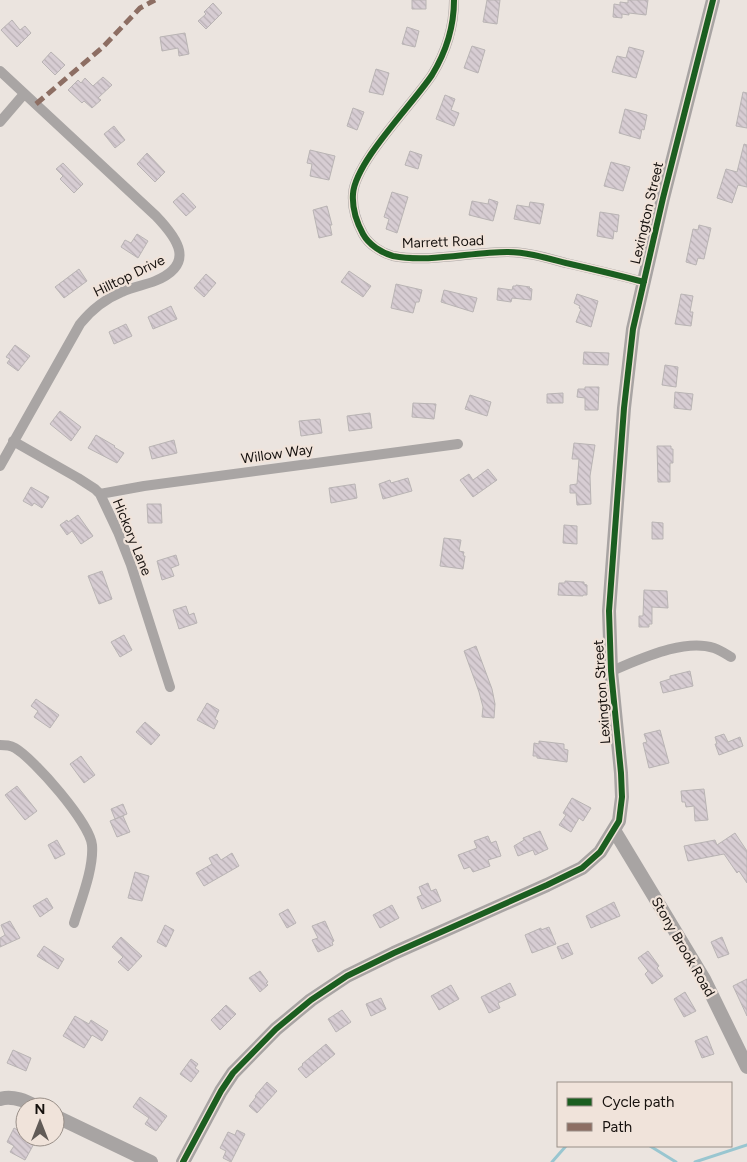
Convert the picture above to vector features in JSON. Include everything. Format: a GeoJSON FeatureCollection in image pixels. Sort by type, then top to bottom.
{"type":"FeatureCollection","features":[{"type":"Feature","properties":{"kind":"street","name":"Marrett Road"},"geometry":{"type":"LineString","coordinates":[[454,0],[452,28],[444,53],[432,75],[369,157],[357,177],[353,194],[354,212],[366,239],[377,249],[391,255],[407,258],[509,252],[547,258],[644,282]]}},
{"type":"Feature","properties":{"kind":"street","name":"Lexington Street"},"geometry":{"type":"LineString","coordinates":[[183,1162],[221,1091],[233,1073],[276,1029],[311,1000],[347,976],[394,953],[572,873],[590,862],[600,852],[619,821],[622,797],[611,671],[609,611],[624,408],[633,329],[712,0]]}},
{"type":"Feature","properties":{"kind":"street","name":"Hilltop Drive"},"geometry":{"type":"LineString","coordinates":[[0,71],[156,216],[170,231],[176,241],[180,259],[172,272],[122,292],[98,304],[90,312],[80,324],[0,466]]}},
{"type":"Feature","properties":{"kind":"street"},"geometry":{"type":"LineString","coordinates":[[0,122],[24,94]]}},
{"type":"Feature","properties":{"kind":"street","name":"Hickory Lane"},"geometry":{"type":"LineString","coordinates":[[13,441],[78,478],[100,494],[118,532],[131,566],[170,686]]}},
{"type":"Feature","properties":{"kind":"street","name":"Willow Way"},"geometry":{"type":"LineString","coordinates":[[100,494],[153,485],[458,444]]}},
{"type":"Feature","properties":{"kind":"street"},"geometry":{"type":"LineString","coordinates":[[611,671],[667,650],[692,646],[714,648],[731,657]]}},
{"type":"Feature","properties":{"kind":"street"},"geometry":{"type":"LineString","coordinates":[[0,745],[9,745],[30,760],[65,800],[89,835],[92,849],[90,868],[74,923]]}},
{"type":"Feature","properties":{"kind":"street","name":"Stony Brook Road"},"geometry":{"type":"LineString","coordinates":[[614,830],[704,979],[747,1067]]}},
{"type":"Feature","properties":{"kind":"street"},"geometry":{"type":"LineString","coordinates":[[0,1099],[15,1098]]}},
{"type":"Feature","properties":{"kind":"street"},"geometry":{"type":"LineString","coordinates":[[65,1121],[152,1162]]}},
{"type":"Feature","properties":{"kind":"building"},"geometry":{"type":"Polygon","coordinates":[[[412,0],[426,0],[426,9],[412,9],[412,0]]]}},
{"type":"Feature","properties":{"kind":"building"},"geometry":{"type":"Polygon","coordinates":[[[487,0],[500,0],[497,24],[483,22],[487,0]]]}},
{"type":"Feature","properties":{"kind":"building"},"geometry":{"type":"Polygon","coordinates":[[[628,0],[648,0],[646,15],[629,13],[629,15],[622,14],[622,18],[613,17],[614,4],[620,5],[620,2],[628,3],[628,0]]]}},
{"type":"Feature","properties":{"kind":"building"},"geometry":{"type":"Polygon","coordinates":[[[213,3],[222,13],[206,29],[198,21],[206,14],[204,12],[213,3]]]}},
{"type":"Feature","properties":{"kind":"building"},"geometry":{"type":"Polygon","coordinates":[[[12,20],[20,30],[25,26],[31,33],[17,47],[1,30],[12,20]]]}},
{"type":"Feature","properties":{"kind":"building"},"geometry":{"type":"Polygon","coordinates":[[[407,27],[419,31],[415,47],[402,44],[407,27]]]}},
{"type":"Feature","properties":{"kind":"building"},"geometry":{"type":"Polygon","coordinates":[[[185,33],[189,54],[179,56],[178,48],[162,51],[160,37],[185,33]]]}},
{"type":"Feature","properties":{"kind":"building"},"geometry":{"type":"Polygon","coordinates":[[[472,46],[485,50],[478,73],[464,68],[472,46]]]}},
{"type":"Feature","properties":{"kind":"building"},"geometry":{"type":"Polygon","coordinates":[[[629,47],[644,51],[636,78],[612,72],[617,56],[626,58],[629,47]]]}},
{"type":"Feature","properties":{"kind":"building"},"geometry":{"type":"Polygon","coordinates":[[[51,52],[65,65],[55,75],[42,62],[51,52]]]}},
{"type":"Feature","properties":{"kind":"building"},"geometry":{"type":"Polygon","coordinates":[[[376,69],[389,73],[383,95],[369,92],[376,69]]]}},
{"type":"Feature","properties":{"kind":"building"},"geometry":{"type":"Polygon","coordinates":[[[103,77],[112,85],[98,98],[101,100],[92,108],[84,101],[82,103],[68,90],[78,80],[81,83],[85,78],[93,86],[103,77]]]}},
{"type":"Feature","properties":{"kind":"building"},"geometry":{"type":"Polygon","coordinates":[[[743,92],[747,93],[747,128],[736,126],[743,92]]]}},
{"type":"Feature","properties":{"kind":"building"},"geometry":{"type":"Polygon","coordinates":[[[445,95],[455,99],[451,110],[459,113],[454,126],[436,119],[445,95]]]}},
{"type":"Feature","properties":{"kind":"building"},"geometry":{"type":"Polygon","coordinates":[[[353,108],[364,112],[357,130],[347,126],[353,108]]]}},
{"type":"Feature","properties":{"kind":"building"},"geometry":{"type":"Polygon","coordinates":[[[625,109],[647,115],[640,139],[619,133],[625,109]]]}},
{"type":"Feature","properties":{"kind":"building"},"geometry":{"type":"Polygon","coordinates":[[[114,126],[125,140],[115,148],[104,134],[114,126]]]}},
{"type":"Feature","properties":{"kind":"building"},"geometry":{"type":"Polygon","coordinates":[[[744,144],[747,145],[747,187],[738,185],[732,203],[717,198],[726,169],[737,172],[744,144]]]}},
{"type":"Feature","properties":{"kind":"building"},"geometry":{"type":"Polygon","coordinates":[[[310,150],[335,156],[329,180],[310,176],[312,164],[307,163],[310,150]]]}},
{"type":"Feature","properties":{"kind":"building"},"geometry":{"type":"Polygon","coordinates":[[[410,151],[422,155],[418,169],[405,165],[410,151]]]}},
{"type":"Feature","properties":{"kind":"building"},"geometry":{"type":"Polygon","coordinates":[[[147,153],[165,172],[155,182],[137,164],[147,153]]]}},
{"type":"Feature","properties":{"kind":"building"},"geometry":{"type":"Polygon","coordinates":[[[611,162],[630,167],[623,191],[604,186],[611,162]]]}},
{"type":"Feature","properties":{"kind":"building"},"geometry":{"type":"Polygon","coordinates":[[[63,163],[83,184],[74,193],[60,179],[63,176],[56,169],[63,163]]]}},
{"type":"Feature","properties":{"kind":"building"},"geometry":{"type":"Polygon","coordinates":[[[392,192],[408,197],[397,233],[386,229],[389,219],[384,217],[392,192]]]}},
{"type":"Feature","properties":{"kind":"building"},"geometry":{"type":"Polygon","coordinates":[[[183,193],[196,207],[186,216],[173,202],[183,193]]]}},
{"type":"Feature","properties":{"kind":"building"},"geometry":{"type":"Polygon","coordinates":[[[489,199],[498,202],[493,221],[469,215],[472,201],[488,204],[489,199]]]}},
{"type":"Feature","properties":{"kind":"building"},"geometry":{"type":"Polygon","coordinates":[[[530,202],[544,204],[540,224],[514,219],[517,205],[529,207],[530,202]]]}},
{"type":"Feature","properties":{"kind":"building"},"geometry":{"type":"Polygon","coordinates":[[[327,206],[332,225],[330,225],[332,235],[319,238],[313,210],[327,206]]]}},
{"type":"Feature","properties":{"kind":"building"},"geometry":{"type":"Polygon","coordinates":[[[600,212],[619,215],[617,232],[614,231],[613,239],[597,236],[600,212]]]}},
{"type":"Feature","properties":{"kind":"building"},"geometry":{"type":"Polygon","coordinates":[[[699,225],[711,228],[704,259],[698,258],[696,265],[686,262],[693,229],[698,230],[699,225]]]}},
{"type":"Feature","properties":{"kind":"building"},"geometry":{"type":"Polygon","coordinates":[[[137,234],[148,241],[138,258],[121,247],[125,240],[131,243],[137,234]]]}},
{"type":"Feature","properties":{"kind":"building"},"geometry":{"type":"Polygon","coordinates":[[[79,269],[87,281],[64,298],[55,287],[79,269]]]}},
{"type":"Feature","properties":{"kind":"building"},"geometry":{"type":"Polygon","coordinates":[[[349,271],[371,286],[363,297],[341,282],[349,271]]]}},
{"type":"Feature","properties":{"kind":"building"},"geometry":{"type":"Polygon","coordinates":[[[206,274],[216,283],[204,297],[194,288],[206,274]]]}},
{"type":"Feature","properties":{"kind":"building"},"geometry":{"type":"Polygon","coordinates":[[[396,284],[422,290],[419,302],[416,302],[413,313],[391,308],[396,284]]]}},
{"type":"Feature","properties":{"kind":"building"},"geometry":{"type":"Polygon","coordinates":[[[513,286],[532,289],[531,300],[512,298],[511,302],[497,300],[498,288],[512,290],[513,286]]]}},
{"type":"Feature","properties":{"kind":"building"},"geometry":{"type":"Polygon","coordinates":[[[444,290],[477,298],[473,312],[441,302],[444,290]]]}},
{"type":"Feature","properties":{"kind":"building"},"geometry":{"type":"Polygon","coordinates":[[[577,294],[598,301],[591,327],[576,322],[581,309],[579,308],[580,306],[574,303],[577,294]]]}},
{"type":"Feature","properties":{"kind":"building"},"geometry":{"type":"Polygon","coordinates":[[[681,294],[693,296],[690,312],[693,312],[691,326],[675,324],[681,294]]]}},
{"type":"Feature","properties":{"kind":"building"},"geometry":{"type":"Polygon","coordinates":[[[171,306],[177,319],[153,329],[148,317],[171,306]]]}},
{"type":"Feature","properties":{"kind":"building"},"geometry":{"type":"Polygon","coordinates":[[[126,324],[132,336],[114,344],[109,332],[126,324]]]}},
{"type":"Feature","properties":{"kind":"building"},"geometry":{"type":"Polygon","coordinates":[[[15,345],[30,356],[18,371],[7,363],[10,359],[6,357],[15,345]]]}},
{"type":"Feature","properties":{"kind":"building"},"geometry":{"type":"Polygon","coordinates":[[[584,352],[609,353],[608,365],[583,364],[584,352]]]}},
{"type":"Feature","properties":{"kind":"building"},"geometry":{"type":"Polygon","coordinates":[[[665,365],[678,367],[676,387],[662,385],[665,365]]]}},
{"type":"Feature","properties":{"kind":"building"},"geometry":{"type":"Polygon","coordinates":[[[585,387],[599,387],[598,410],[585,410],[585,398],[577,397],[578,389],[585,389],[585,387]]]}},
{"type":"Feature","properties":{"kind":"building"},"geometry":{"type":"Polygon","coordinates":[[[675,392],[693,394],[691,410],[674,408],[675,392]]]}},
{"type":"Feature","properties":{"kind":"building"},"geometry":{"type":"Polygon","coordinates":[[[563,393],[563,403],[547,403],[547,394],[563,393]]]}},
{"type":"Feature","properties":{"kind":"building"},"geometry":{"type":"Polygon","coordinates":[[[470,395],[491,402],[487,416],[465,409],[470,395]]]}},
{"type":"Feature","properties":{"kind":"building"},"geometry":{"type":"Polygon","coordinates":[[[413,403],[436,404],[434,419],[412,417],[413,403]]]}},
{"type":"Feature","properties":{"kind":"building"},"geometry":{"type":"Polygon","coordinates":[[[60,411],[81,427],[71,441],[50,424],[60,411]]]}},
{"type":"Feature","properties":{"kind":"building"},"geometry":{"type":"Polygon","coordinates":[[[370,413],[372,428],[349,431],[347,416],[370,413]]]}},
{"type":"Feature","properties":{"kind":"building"},"geometry":{"type":"Polygon","coordinates":[[[320,419],[322,433],[301,436],[299,421],[320,419]]]}},
{"type":"Feature","properties":{"kind":"building"},"geometry":{"type":"Polygon","coordinates":[[[96,435],[124,453],[117,463],[88,448],[96,435]]]}},
{"type":"Feature","properties":{"kind":"building"},"geometry":{"type":"Polygon","coordinates":[[[174,440],[177,453],[152,459],[149,447],[174,440]]]}},
{"type":"Feature","properties":{"kind":"building"},"geometry":{"type":"Polygon","coordinates":[[[574,443],[595,445],[590,476],[591,504],[577,505],[576,493],[570,493],[570,485],[577,484],[579,459],[572,459],[574,443]]]}},
{"type":"Feature","properties":{"kind":"building"},"geometry":{"type":"Polygon","coordinates":[[[657,446],[671,446],[671,449],[673,449],[673,463],[670,463],[670,482],[658,482],[657,446]]]}},
{"type":"Feature","properties":{"kind":"building"},"geometry":{"type":"Polygon","coordinates":[[[488,469],[497,480],[473,497],[460,480],[469,474],[473,480],[488,469]]]}},
{"type":"Feature","properties":{"kind":"building"},"geometry":{"type":"Polygon","coordinates":[[[408,478],[412,491],[383,499],[379,484],[390,480],[391,483],[408,478]]]}},
{"type":"Feature","properties":{"kind":"building"},"geometry":{"type":"Polygon","coordinates":[[[355,484],[357,498],[331,503],[329,488],[355,484]]]}},
{"type":"Feature","properties":{"kind":"building"},"geometry":{"type":"Polygon","coordinates":[[[31,487],[49,497],[42,508],[34,503],[32,506],[23,501],[31,487]]]}},
{"type":"Feature","properties":{"kind":"building"},"geometry":{"type":"Polygon","coordinates":[[[147,504],[161,504],[162,523],[148,523],[147,504]]]}},
{"type":"Feature","properties":{"kind":"building"},"geometry":{"type":"Polygon","coordinates":[[[78,515],[93,536],[81,544],[72,531],[67,535],[60,525],[78,515]]]}},
{"type":"Feature","properties":{"kind":"building"},"geometry":{"type":"Polygon","coordinates":[[[652,522],[663,523],[663,539],[652,539],[652,522]]]}},
{"type":"Feature","properties":{"kind":"building"},"geometry":{"type":"Polygon","coordinates":[[[564,525],[577,526],[577,544],[563,543],[564,525]]]}},
{"type":"Feature","properties":{"kind":"building"},"geometry":{"type":"Polygon","coordinates":[[[444,538],[461,540],[459,551],[464,552],[463,556],[465,556],[463,569],[440,566],[444,538]]]}},
{"type":"Feature","properties":{"kind":"building"},"geometry":{"type":"Polygon","coordinates":[[[176,555],[179,565],[171,568],[174,576],[162,580],[157,561],[176,555]]]}},
{"type":"Feature","properties":{"kind":"building"},"geometry":{"type":"Polygon","coordinates":[[[102,571],[112,599],[99,604],[88,576],[102,571]]]}},
{"type":"Feature","properties":{"kind":"building"},"geometry":{"type":"Polygon","coordinates":[[[565,581],[584,582],[587,585],[587,595],[558,595],[559,583],[565,583],[565,581]]]}},
{"type":"Feature","properties":{"kind":"building"},"geometry":{"type":"Polygon","coordinates":[[[644,590],[667,591],[668,608],[652,607],[652,624],[649,624],[649,627],[639,627],[639,616],[643,616],[644,590]]]}},
{"type":"Feature","properties":{"kind":"building"},"geometry":{"type":"Polygon","coordinates":[[[186,606],[189,615],[194,613],[197,623],[179,629],[173,610],[186,606]]]}},
{"type":"Feature","properties":{"kind":"building"},"geometry":{"type":"Polygon","coordinates":[[[124,635],[132,650],[120,657],[111,642],[124,635]]]}},
{"type":"Feature","properties":{"kind":"building"},"geometry":{"type":"Polygon","coordinates":[[[476,646],[492,689],[495,704],[494,718],[482,717],[483,707],[479,692],[464,651],[476,646]]]}},
{"type":"Feature","properties":{"kind":"building"},"geometry":{"type":"Polygon","coordinates":[[[690,671],[693,686],[663,693],[660,682],[670,679],[670,676],[690,671]]]}},
{"type":"Feature","properties":{"kind":"building"},"geometry":{"type":"Polygon","coordinates":[[[36,699],[59,715],[50,728],[34,717],[38,711],[31,706],[36,699]]]}},
{"type":"Feature","properties":{"kind":"building"},"geometry":{"type":"Polygon","coordinates":[[[207,703],[219,710],[215,719],[218,721],[214,729],[197,720],[207,703]]]}},
{"type":"Feature","properties":{"kind":"building"},"geometry":{"type":"Polygon","coordinates":[[[145,722],[160,735],[151,745],[136,732],[145,722]]]}},
{"type":"Feature","properties":{"kind":"building"},"geometry":{"type":"Polygon","coordinates":[[[660,730],[669,763],[649,768],[643,743],[647,742],[644,734],[660,730]]]}},
{"type":"Feature","properties":{"kind":"building"},"geometry":{"type":"Polygon","coordinates":[[[724,734],[728,742],[740,737],[743,746],[719,755],[715,744],[717,744],[715,737],[724,734]]]}},
{"type":"Feature","properties":{"kind":"building"},"geometry":{"type":"Polygon","coordinates":[[[539,741],[564,744],[564,749],[568,750],[567,762],[533,756],[534,743],[539,744],[539,741]]]}},
{"type":"Feature","properties":{"kind":"building"},"geometry":{"type":"Polygon","coordinates":[[[81,756],[95,775],[84,783],[70,764],[81,756]]]}},
{"type":"Feature","properties":{"kind":"building"},"geometry":{"type":"Polygon","coordinates":[[[17,786],[37,811],[25,820],[5,795],[17,786]]]}},
{"type":"Feature","properties":{"kind":"building"},"geometry":{"type":"Polygon","coordinates":[[[704,789],[708,820],[695,821],[694,806],[686,807],[685,802],[682,802],[681,791],[704,789]]]}},
{"type":"Feature","properties":{"kind":"building"},"geometry":{"type":"Polygon","coordinates":[[[572,798],[591,808],[583,821],[579,818],[571,832],[559,825],[566,815],[563,813],[572,798]]]}},
{"type":"Feature","properties":{"kind":"building"},"geometry":{"type":"Polygon","coordinates":[[[123,804],[127,814],[115,819],[111,809],[123,804]]]}},
{"type":"Feature","properties":{"kind":"building"},"geometry":{"type":"Polygon","coordinates":[[[123,816],[130,832],[117,837],[110,821],[123,816]]]}},
{"type":"Feature","properties":{"kind":"building"},"geometry":{"type":"Polygon","coordinates":[[[540,831],[548,849],[535,855],[533,850],[518,856],[514,846],[524,840],[523,838],[540,831]]]}},
{"type":"Feature","properties":{"kind":"building"},"geometry":{"type":"Polygon","coordinates":[[[735,833],[747,851],[747,883],[739,871],[737,873],[724,854],[688,861],[684,846],[715,840],[717,845],[735,833]]]}},
{"type":"Feature","properties":{"kind":"building"},"geometry":{"type":"Polygon","coordinates":[[[488,836],[491,843],[496,841],[501,856],[488,860],[490,866],[473,872],[470,867],[464,869],[458,855],[477,848],[474,841],[488,836]]]}},
{"type":"Feature","properties":{"kind":"building"},"geometry":{"type":"Polygon","coordinates":[[[57,840],[65,854],[55,859],[48,845],[57,840]]]}},
{"type":"Feature","properties":{"kind":"building"},"geometry":{"type":"Polygon","coordinates":[[[232,853],[239,866],[204,886],[196,873],[212,864],[209,858],[217,854],[221,860],[232,853]]]}},
{"type":"Feature","properties":{"kind":"building"},"geometry":{"type":"Polygon","coordinates":[[[135,872],[149,876],[142,901],[128,898],[135,872]]]}},
{"type":"Feature","properties":{"kind":"building"},"geometry":{"type":"Polygon","coordinates":[[[428,883],[431,891],[436,889],[441,901],[422,909],[417,897],[422,895],[419,887],[428,883]]]}},
{"type":"Feature","properties":{"kind":"building"},"geometry":{"type":"Polygon","coordinates":[[[47,898],[53,908],[40,917],[33,906],[47,898]]]}},
{"type":"Feature","properties":{"kind":"building"},"geometry":{"type":"Polygon","coordinates":[[[614,902],[620,916],[591,928],[586,916],[614,902]]]}},
{"type":"Feature","properties":{"kind":"building"},"geometry":{"type":"Polygon","coordinates":[[[392,905],[399,918],[380,928],[373,915],[392,905]]]}},
{"type":"Feature","properties":{"kind":"building"},"geometry":{"type":"Polygon","coordinates":[[[288,909],[296,923],[287,928],[279,914],[288,909]]]}},
{"type":"Feature","properties":{"kind":"building"},"geometry":{"type":"Polygon","coordinates":[[[10,921],[20,938],[0,947],[0,938],[5,935],[1,925],[10,921]]]}},
{"type":"Feature","properties":{"kind":"building"},"geometry":{"type":"Polygon","coordinates":[[[325,921],[334,941],[332,942],[333,945],[318,952],[312,940],[318,938],[312,926],[325,921]]]}},
{"type":"Feature","properties":{"kind":"building"},"geometry":{"type":"Polygon","coordinates":[[[165,925],[174,930],[166,947],[157,942],[165,925]]]}},
{"type":"Feature","properties":{"kind":"building"},"geometry":{"type":"Polygon","coordinates":[[[549,927],[556,944],[532,953],[525,935],[541,928],[541,930],[549,927]]]}},
{"type":"Feature","properties":{"kind":"building"},"geometry":{"type":"Polygon","coordinates":[[[121,937],[142,956],[128,971],[118,962],[123,957],[112,947],[121,937]]]}},
{"type":"Feature","properties":{"kind":"building"},"geometry":{"type":"Polygon","coordinates":[[[722,937],[729,954],[718,958],[711,942],[722,937]]]}},
{"type":"Feature","properties":{"kind":"building"},"geometry":{"type":"Polygon","coordinates":[[[568,943],[573,954],[562,959],[557,947],[568,943]]]}},
{"type":"Feature","properties":{"kind":"building"},"geometry":{"type":"Polygon","coordinates":[[[44,946],[64,959],[58,969],[37,956],[44,946]]]}},
{"type":"Feature","properties":{"kind":"building"},"geometry":{"type":"Polygon","coordinates":[[[648,951],[659,966],[657,968],[663,976],[652,984],[645,974],[648,971],[638,958],[648,951]]]}},
{"type":"Feature","properties":{"kind":"building"},"geometry":{"type":"Polygon","coordinates":[[[260,971],[268,985],[260,992],[249,978],[260,971]]]}},
{"type":"Feature","properties":{"kind":"building"},"geometry":{"type":"Polygon","coordinates":[[[747,979],[747,1016],[733,986],[747,979]]]}},
{"type":"Feature","properties":{"kind":"building"},"geometry":{"type":"Polygon","coordinates":[[[510,983],[516,995],[498,1003],[500,1008],[489,1013],[481,997],[510,983]]]}},
{"type":"Feature","properties":{"kind":"building"},"geometry":{"type":"Polygon","coordinates":[[[451,985],[459,999],[439,1010],[431,996],[451,985]]]}},
{"type":"Feature","properties":{"kind":"building"},"geometry":{"type":"Polygon","coordinates":[[[685,992],[696,1011],[684,1017],[674,999],[685,992]]]}},
{"type":"Feature","properties":{"kind":"building"},"geometry":{"type":"Polygon","coordinates":[[[381,998],[386,1009],[371,1016],[366,1004],[381,998]]]}},
{"type":"Feature","properties":{"kind":"building"},"geometry":{"type":"Polygon","coordinates":[[[226,1005],[236,1014],[220,1030],[211,1020],[226,1005]]]}},
{"type":"Feature","properties":{"kind":"building"},"geometry":{"type":"Polygon","coordinates":[[[342,1010],[351,1022],[336,1032],[328,1019],[342,1010]]]}},
{"type":"Feature","properties":{"kind":"building"},"geometry":{"type":"Polygon","coordinates":[[[75,1016],[89,1024],[91,1020],[108,1031],[102,1041],[92,1035],[84,1048],[63,1036],[75,1016]]]}},
{"type":"Feature","properties":{"kind":"building"},"geometry":{"type":"Polygon","coordinates":[[[707,1036],[714,1054],[702,1058],[695,1041],[707,1036]]]}},
{"type":"Feature","properties":{"kind":"building"},"geometry":{"type":"Polygon","coordinates":[[[326,1044],[335,1054],[306,1078],[298,1069],[326,1044]]]}},
{"type":"Feature","properties":{"kind":"building"},"geometry":{"type":"Polygon","coordinates":[[[13,1050],[31,1058],[26,1071],[7,1063],[13,1050]]]}},
{"type":"Feature","properties":{"kind":"building"},"geometry":{"type":"Polygon","coordinates":[[[191,1059],[198,1064],[195,1068],[199,1071],[191,1082],[180,1074],[191,1059]]]}},
{"type":"Feature","properties":{"kind":"building"},"geometry":{"type":"Polygon","coordinates":[[[267,1082],[277,1091],[257,1113],[249,1106],[267,1082]]]}},
{"type":"Feature","properties":{"kind":"building"},"geometry":{"type":"Polygon","coordinates":[[[140,1097],[167,1116],[156,1131],[145,1124],[149,1118],[133,1107],[140,1097]]]}},
{"type":"Feature","properties":{"kind":"building"},"geometry":{"type":"Polygon","coordinates":[[[14,1128],[15,1147],[32,1147],[25,1160],[10,1152],[14,1146],[7,1142],[14,1128]]]}},
{"type":"Feature","properties":{"kind":"building"},"geometry":{"type":"Polygon","coordinates":[[[237,1130],[245,1134],[231,1162],[223,1158],[226,1151],[220,1148],[228,1132],[235,1135],[237,1130]]]}},
{"type":"Feature","properties":{"kind":"waterway"},"geometry":{"type":"LineString","coordinates":[[695,1162],[747,1145]]}},
{"type":"Feature","properties":{"kind":"waterway"},"geometry":{"type":"LineString","coordinates":[[552,1162],[565,1147]]}},
{"type":"Feature","properties":{"kind":"waterway"},"geometry":{"type":"LineString","coordinates":[[652,1147],[676,1162]]}},
{"type":"Feature","properties":{"kind":"marked path"},"geometry":{"type":"LineString","coordinates":[[36,104],[103,47],[140,8],[155,0]]}},
{"type":"Feature","properties":{"kind":"cycle path"},"geometry":{"type":"LineString","coordinates":[[454,0],[451,30],[437,66],[374,150],[356,181],[353,194],[354,210],[363,234],[376,248],[393,256],[435,258],[493,252],[522,253],[644,282]]}},
{"type":"Feature","properties":{"kind":"cycle path"},"geometry":{"type":"LineString","coordinates":[[183,1162],[221,1091],[233,1073],[276,1029],[311,1000],[347,976],[394,953],[582,868],[600,852],[619,821],[622,797],[621,773],[611,671],[609,611],[624,408],[633,329],[663,198],[713,0]]}}]}
